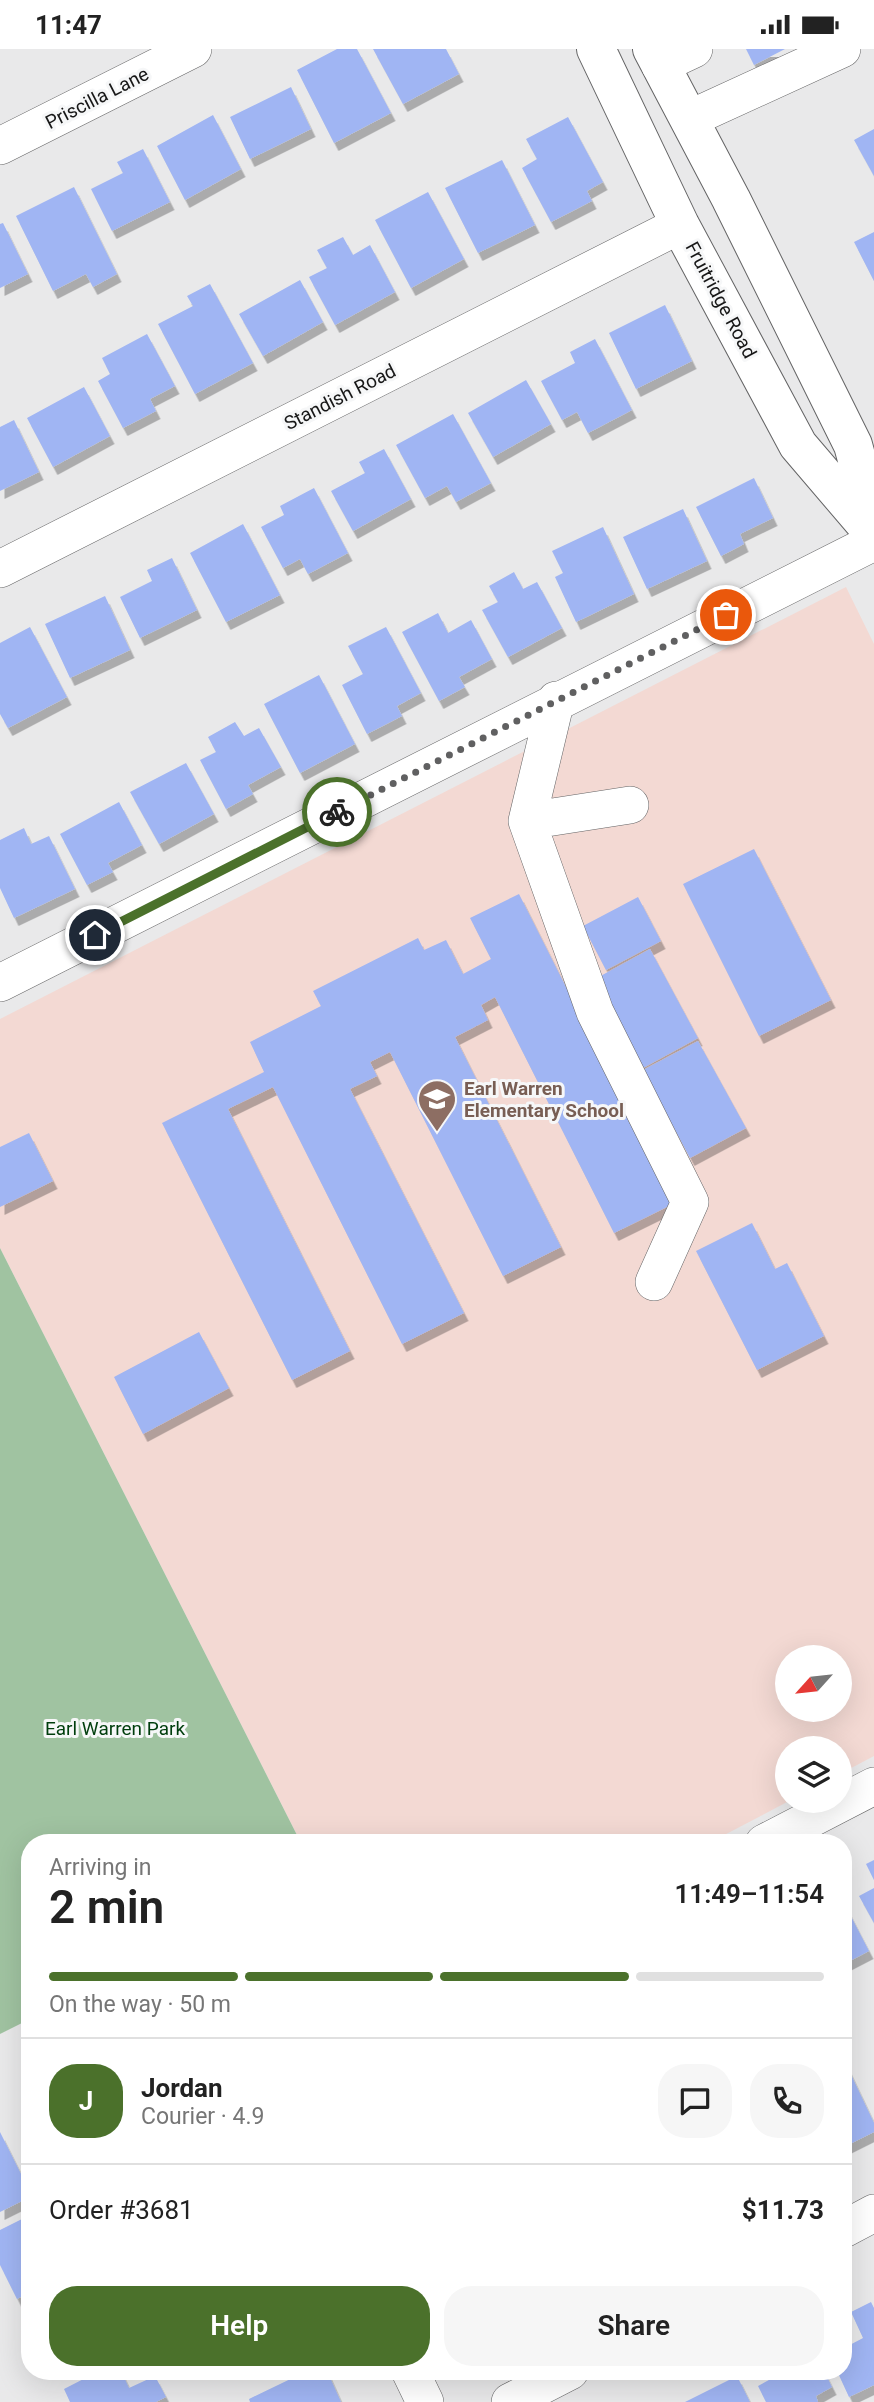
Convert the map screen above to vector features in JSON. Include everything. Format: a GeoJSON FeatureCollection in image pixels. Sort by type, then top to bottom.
{"type":"FeatureCollection","features":[{"type":"Feature","properties":{"kind":"main road","name":"Fruitridge Road"},"geometry":{"type":"LineString","coordinates":[[596,49],[680,225],[799,445],[874,534]]}},
{"type":"Feature","properties":{"kind":"main road"},"geometry":{"type":"LineString","coordinates":[[669,54],[689,119],[853,445],[874,522]]}},
{"type":"Feature","properties":{"kind":"street","name":"Priscilla Lane"},"geometry":{"type":"LineString","coordinates":[[0,146],[193,49]]}},
{"type":"Feature","properties":{"kind":"street"},"geometry":{"type":"LineString","coordinates":[[689,119],[842,49]]}},
{"type":"Feature","properties":{"kind":"street","name":"Standish Road"},"geometry":{"type":"LineString","coordinates":[[0,569],[680,225]]}},
{"type":"Feature","properties":{"kind":"street"},"geometry":{"type":"LineString","coordinates":[[0,983],[556,700],[874,542]]}},
{"type":"Feature","properties":{"kind":"street"},"geometry":{"type":"LineString","coordinates":[[556,700],[527,821],[595,1012],[690,1202],[654,1282]]}},
{"type":"Feature","properties":{"kind":"street"},"geometry":{"type":"LineString","coordinates":[[527,821],[630,805]]}},
{"type":"Feature","properties":{"kind":"street"},"geometry":{"type":"LineString","coordinates":[[781,1834],[874,1786]]}},
{"type":"Feature","properties":{"kind":"street"},"geometry":{"type":"LineString","coordinates":[[852,2225],[874,2213]]}},
{"type":"Feature","properties":{"kind":"street"},"geometry":{"type":"LineString","coordinates":[[414,2380],[425,2402]]}},
{"type":"Feature","properties":{"kind":"street"},"geometry":{"type":"LineString","coordinates":[[510,2402],[553,2380]]}},
{"type":"Feature","properties":{"kind":"shaded area","name":"Earl Warren Elementary School"},"geometry":{"type":"Polygon","coordinates":[[[846,587],[874,644],[874,1756],[852,1768],[852,1736],[775,1736],[775,1808],[726,1834],[296,1834],[0,1248],[0,1019],[846,587]]]}},
{"type":"Feature","properties":{"kind":"green space","name":"Earl Warren Park"},"geometry":{"type":"Polygon","coordinates":[[[0,1248],[296,1834],[21,1834],[21,2024],[0,2034],[0,1248]]]}},
{"type":"Feature","properties":{"kind":"building"},"geometry":{"type":"Polygon","coordinates":[[[337,49],[357,49],[391,113],[334,143],[297,70],[337,49]]]}},
{"type":"Feature","properties":{"kind":"building"},"geometry":{"type":"Polygon","coordinates":[[[373,49],[446,49],[459,74],[403,104],[373,49]]]}},
{"type":"Feature","properties":{"kind":"building"},"geometry":{"type":"Polygon","coordinates":[[[746,49],[785,49],[754,65],[746,49]]]}},
{"type":"Feature","properties":{"kind":"building"},"geometry":{"type":"Polygon","coordinates":[[[291,87],[311,129],[250,159],[230,117],[291,87]]]}},
{"type":"Feature","properties":{"kind":"building"},"geometry":{"type":"Polygon","coordinates":[[[213,115],[241,169],[185,200],[157,146],[213,115]]]}},
{"type":"Feature","properties":{"kind":"building"},"geometry":{"type":"Polygon","coordinates":[[[568,117],[603,182],[587,191],[592,201],[551,222],[522,168],[537,159],[526,139],[568,117]]]}},
{"type":"Feature","properties":{"kind":"building"},"geometry":{"type":"Polygon","coordinates":[[[874,129],[874,176],[854,140],[874,129]]]}},
{"type":"Feature","properties":{"kind":"building"},"geometry":{"type":"Polygon","coordinates":[[[143,149],[170,202],[112,231],[91,189],[123,173],[117,162],[143,149]]]}},
{"type":"Feature","properties":{"kind":"building"},"geometry":{"type":"Polygon","coordinates":[[[502,160],[535,225],[478,253],[445,188],[502,160]]]}},
{"type":"Feature","properties":{"kind":"building"},"geometry":{"type":"Polygon","coordinates":[[[74,187],[117,274],[93,287],[86,274],[53,291],[16,216],[74,187]]]}},
{"type":"Feature","properties":{"kind":"building"},"geometry":{"type":"Polygon","coordinates":[[[428,192],[464,259],[411,288],[375,220],[428,192]]]}},
{"type":"Feature","properties":{"kind":"building"},"geometry":{"type":"Polygon","coordinates":[[[3,223],[28,274],[0,288],[0,224],[3,223]]]}},
{"type":"Feature","properties":{"kind":"building"},"geometry":{"type":"Polygon","coordinates":[[[874,232],[874,281],[854,242],[874,232]]]}},
{"type":"Feature","properties":{"kind":"building"},"geometry":{"type":"Polygon","coordinates":[[[343,237],[353,255],[370,245],[395,292],[335,325],[309,277],[327,268],[317,250],[343,237]]]}},
{"type":"Feature","properties":{"kind":"building"},"geometry":{"type":"Polygon","coordinates":[[[300,280],[323,322],[263,356],[239,314],[300,280]]]}},
{"type":"Feature","properties":{"kind":"building"},"geometry":{"type":"Polygon","coordinates":[[[210,284],[253,363],[195,394],[158,324],[193,306],[187,296],[210,284]]]}},
{"type":"Feature","properties":{"kind":"building"},"geometry":{"type":"Polygon","coordinates":[[[665,305],[692,361],[636,389],[609,333],[665,305]]]}},
{"type":"Feature","properties":{"kind":"building"},"geometry":{"type":"Polygon","coordinates":[[[147,334],[175,386],[150,399],[156,411],[123,428],[98,381],[110,374],[102,358],[147,334]]]}},
{"type":"Feature","properties":{"kind":"building"},"geometry":{"type":"Polygon","coordinates":[[[595,339],[632,410],[588,433],[577,412],[562,420],[541,381],[575,363],[570,352],[595,339]]]}},
{"type":"Feature","properties":{"kind":"building"},"geometry":{"type":"Polygon","coordinates":[[[526,380],[551,424],[493,457],[468,413],[526,380]]]}},
{"type":"Feature","properties":{"kind":"building"},"geometry":{"type":"Polygon","coordinates":[[[84,387],[110,436],[53,467],[27,418],[84,387]]]}},
{"type":"Feature","properties":{"kind":"building"},"geometry":{"type":"Polygon","coordinates":[[[453,414],[491,483],[456,502],[447,486],[425,498],[396,445],[453,414]]]}},
{"type":"Feature","properties":{"kind":"building"},"geometry":{"type":"Polygon","coordinates":[[[14,420],[39,472],[0,491],[0,427],[14,420]]]}},
{"type":"Feature","properties":{"kind":"building"},"geometry":{"type":"Polygon","coordinates":[[[384,449],[411,499],[353,531],[331,491],[365,473],[359,462],[384,449]]]}},
{"type":"Feature","properties":{"kind":"building"},"geometry":{"type":"Polygon","coordinates":[[[754,478],[773,518],[740,534],[744,544],[721,556],[696,507],[754,478]]]}},
{"type":"Feature","properties":{"kind":"building"},"geometry":{"type":"Polygon","coordinates":[[[314,488],[348,553],[308,574],[300,559],[283,568],[261,527],[284,515],[280,506],[314,488]]]}},
{"type":"Feature","properties":{"kind":"building"},"geometry":{"type":"Polygon","coordinates":[[[683,509],[707,561],[647,589],[623,537],[683,509]]]}},
{"type":"Feature","properties":{"kind":"building"},"geometry":{"type":"Polygon","coordinates":[[[243,524],[280,595],[226,622],[190,553],[243,524]]]}},
{"type":"Feature","properties":{"kind":"building"},"geometry":{"type":"Polygon","coordinates":[[[603,527],[634,594],[576,622],[555,577],[563,573],[552,551],[603,527]]]}},
{"type":"Feature","properties":{"kind":"building"},"geometry":{"type":"Polygon","coordinates":[[[172,558],[197,610],[140,638],[120,597],[152,581],[147,570],[172,558]]]}},
{"type":"Feature","properties":{"kind":"building"},"geometry":{"type":"Polygon","coordinates":[[[514,572],[523,589],[537,582],[562,628],[508,657],[482,610],[498,602],[489,586],[514,572]]]}},
{"type":"Feature","properties":{"kind":"building"},"geometry":{"type":"Polygon","coordinates":[[[105,596],[130,650],[70,678],[45,624],[105,596]]]}},
{"type":"Feature","properties":{"kind":"building"},"geometry":{"type":"Polygon","coordinates":[[[438,613],[448,633],[471,620],[492,659],[459,677],[465,687],[439,701],[402,632],[438,613]]]}},
{"type":"Feature","properties":{"kind":"building"},"geometry":{"type":"Polygon","coordinates":[[[30,627],[67,697],[8,728],[0,714],[0,643],[30,627]]]}},
{"type":"Feature","properties":{"kind":"building"},"geometry":{"type":"Polygon","coordinates":[[[386,627],[421,693],[397,706],[402,716],[367,734],[342,685],[363,674],[348,646],[386,627]]]}},
{"type":"Feature","properties":{"kind":"building"},"geometry":{"type":"Polygon","coordinates":[[[319,675],[355,744],[300,773],[264,704],[319,675]]]}},
{"type":"Feature","properties":{"kind":"building"},"geometry":{"type":"Polygon","coordinates":[[[235,722],[244,736],[259,728],[281,767],[248,785],[253,794],[226,809],[200,760],[216,752],[208,737],[235,722]]]}},
{"type":"Feature","properties":{"kind":"building"},"geometry":{"type":"Polygon","coordinates":[[[186,763],[214,814],[159,844],[130,792],[186,763]]]}},
{"type":"Feature","properties":{"kind":"building"},"geometry":{"type":"Polygon","coordinates":[[[119,802],[142,845],[108,863],[113,872],[87,885],[60,834],[119,802]]]}},
{"type":"Feature","properties":{"kind":"building"},"geometry":{"type":"Polygon","coordinates":[[[24,828],[31,844],[49,836],[75,889],[14,918],[0,888],[0,840],[24,828]]]}},
{"type":"Feature","properties":{"kind":"building"},"geometry":{"type":"Polygon","coordinates":[[[754,849],[831,1000],[759,1036],[683,884],[754,849]]]}},
{"type":"Feature","properties":{"kind":"building"},"geometry":{"type":"Polygon","coordinates":[[[519,894],[675,1203],[614,1233],[495,997],[481,1005],[488,1020],[455,1037],[561,1247],[503,1276],[390,1052],[370,1062],[377,1076],[350,1089],[464,1313],[402,1344],[273,1087],[228,1109],[350,1351],[292,1380],[162,1123],[264,1072],[250,1042],[321,1006],[313,991],[418,938],[424,950],[446,940],[463,974],[491,959],[470,918],[519,894]]]}},
{"type":"Feature","properties":{"kind":"building"},"geometry":{"type":"Polygon","coordinates":[[[638,897],[661,941],[606,970],[583,926],[638,897]]]}},
{"type":"Feature","properties":{"kind":"building"},"geometry":{"type":"Polygon","coordinates":[[[650,949],[698,1038],[643,1068],[595,979],[650,949]]]}},
{"type":"Feature","properties":{"kind":"building"},"geometry":{"type":"Polygon","coordinates":[[[698,1041],[746,1128],[690,1158],[643,1070],[698,1041]]]}},
{"type":"Feature","properties":{"kind":"building"},"geometry":{"type":"Polygon","coordinates":[[[29,1133],[53,1181],[0,1207],[0,1147],[29,1133]]]}},
{"type":"Feature","properties":{"kind":"building"},"geometry":{"type":"Polygon","coordinates":[[[752,1223],[775,1269],[787,1263],[824,1336],[757,1370],[696,1251],[752,1223]]]}},
{"type":"Feature","properties":{"kind":"building"},"geometry":{"type":"Polygon","coordinates":[[[199,1332],[229,1388],[143,1434],[114,1377],[199,1332]]]}},
{"type":"Feature","properties":{"kind":"building"},"geometry":{"type":"Polygon","coordinates":[[[874,1860],[874,1880],[866,1864],[874,1860]]]}},
{"type":"Feature","properties":{"kind":"building"},"geometry":{"type":"Polygon","coordinates":[[[874,1888],[874,1923],[859,1896],[874,1888]]]}},
{"type":"Feature","properties":{"kind":"building"},"geometry":{"type":"Polygon","coordinates":[[[852,1918],[869,1951],[852,1960],[852,1918]]]}},
{"type":"Feature","properties":{"kind":"building"},"geometry":{"type":"Polygon","coordinates":[[[852,2077],[874,2123],[874,2132],[852,2143],[852,2077]]]}},
{"type":"Feature","properties":{"kind":"building"},"geometry":{"type":"Polygon","coordinates":[[[0,2132],[21,2174],[21,2202],[0,2212],[0,2132]]]}},
{"type":"Feature","properties":{"kind":"building"},"geometry":{"type":"Polygon","coordinates":[[[21,2220],[21,2297],[17,2299],[0,2265],[0,2230],[21,2220]]]}},
{"type":"Feature","properties":{"kind":"building"},"geometry":{"type":"Polygon","coordinates":[[[871,2302],[874,2308],[874,2385],[849,2397],[841,2380],[852,2380],[852,2344],[863,2338],[852,2312],[871,2302]]]}},
{"type":"Feature","properties":{"kind":"building"},"geometry":{"type":"Polygon","coordinates":[[[82,2380],[125,2380],[129,2388],[146,2380],[157,2380],[166,2397],[156,2402],[70,2402],[64,2389],[82,2380]]]}},
{"type":"Feature","properties":{"kind":"building"},"geometry":{"type":"Polygon","coordinates":[[[288,2380],[331,2380],[341,2402],[250,2402],[249,2399],[288,2380]]]}},
{"type":"Feature","properties":{"kind":"building"},"geometry":{"type":"Polygon","coordinates":[[[729,2380],[739,2380],[750,2402],[685,2402],[729,2380]]]}},
{"type":"Feature","properties":{"kind":"building"},"geometry":{"type":"Polygon","coordinates":[[[769,2380],[828,2380],[832,2387],[816,2396],[818,2402],[766,2402],[758,2386],[769,2380]]]}},
{"type":"Feature","properties":{"kind":"way so far"},"geometry":{"type":"LineString","coordinates":[[337,812],[726,615]]}},
{"type":"Feature","properties":{"kind":"place","name":"Earl Warren Elementary School"},"geometry":{"type":"Point","coordinates":[437,1133]}},
{"type":"Feature","properties":{"kind":"route"},"geometry":{"type":"LineString","coordinates":[[95,935],[337,812]]}}]}
